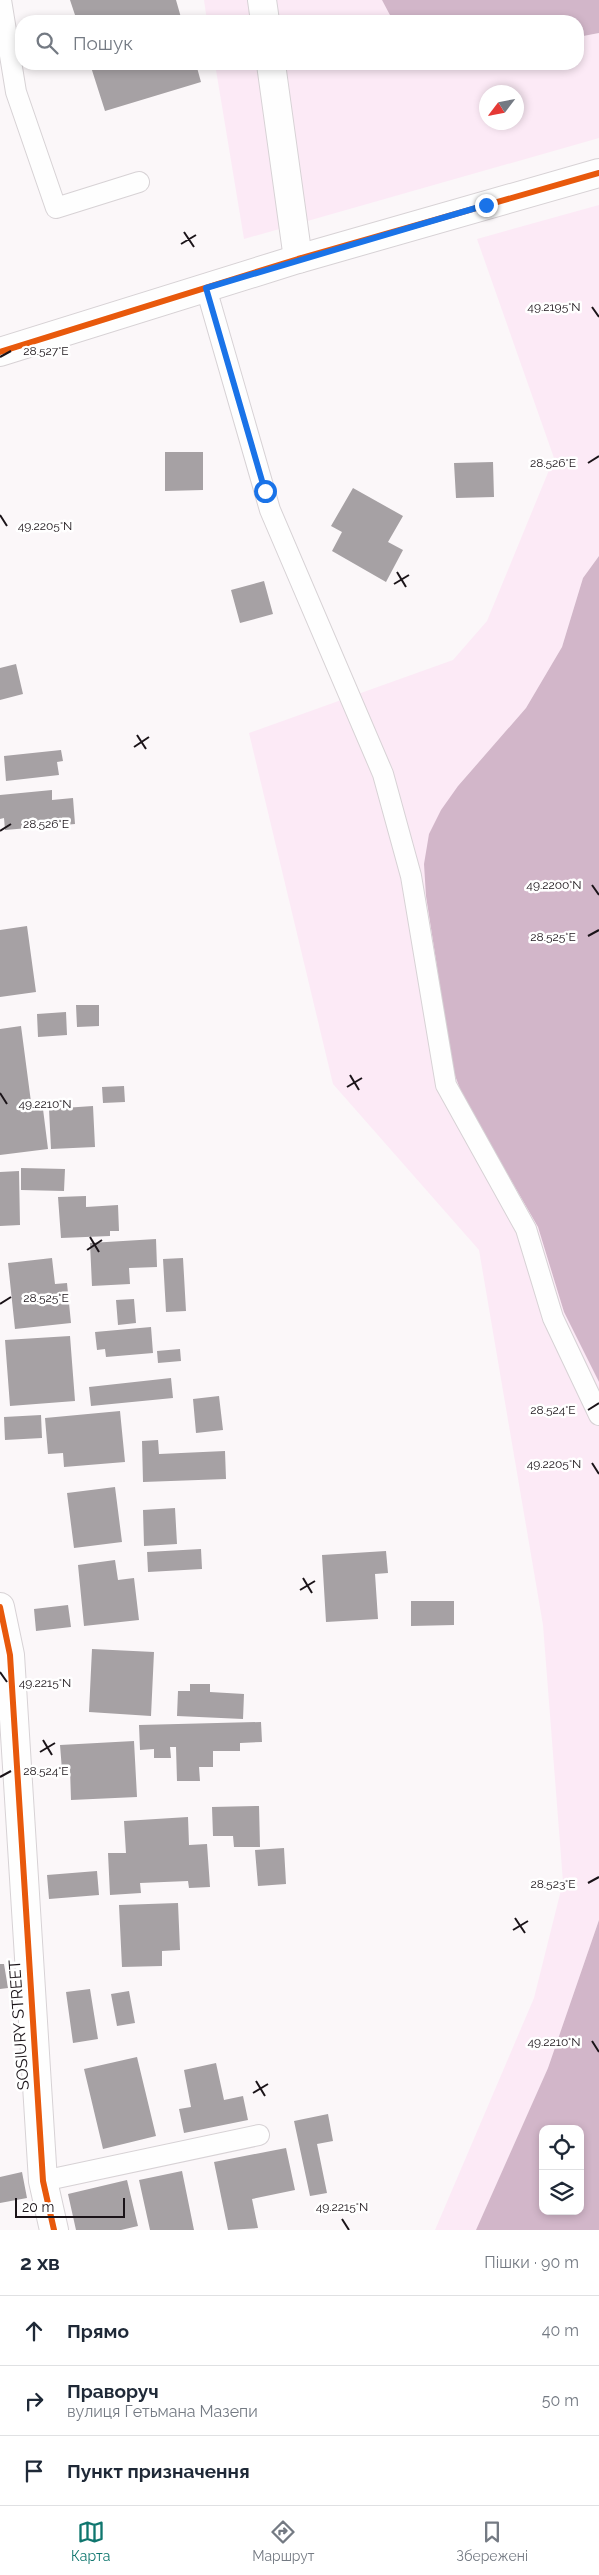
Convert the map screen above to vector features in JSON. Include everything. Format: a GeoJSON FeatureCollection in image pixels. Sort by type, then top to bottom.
{"type":"FeatureCollection","features":[{"type":"Feature","properties":{"kind":"street"},"geometry":{"type":"LineString","coordinates":[[262,0],[264,15]]}},
{"type":"Feature","properties":{"kind":"street"},"geometry":{"type":"LineString","coordinates":[[272,70],[298,259]]}},
{"type":"Feature","properties":{"kind":"street"},"geometry":{"type":"LineString","coordinates":[[0,352],[298,259],[599,173]]}},
{"type":"Feature","properties":{"kind":"street","name":"SOSIURY STREET"},"geometry":{"type":"LineString","coordinates":[[0,1608],[10,1655],[43,2181],[54,2230]]}},
{"type":"Feature","properties":{"kind":"lane"},"geometry":{"type":"LineString","coordinates":[[1,0],[16,92],[56,208],[139,182]]}},
{"type":"Feature","properties":{"kind":"lane"},"geometry":{"type":"LineString","coordinates":[[206,288],[270,510],[384,774],[411,876],[446,1085],[526,1229],[553,1318],[599,1416]]}},
{"type":"Feature","properties":{"kind":"lane"},"geometry":{"type":"LineString","coordinates":[[43,2181],[259,2135]]}},
{"type":"Feature","properties":{"kind":"shaded area"},"geometry":{"type":"Polygon","coordinates":[[[204,0],[382,0],[392,15],[206,15],[204,0]]]}},
{"type":"Feature","properties":{"kind":"shaded area"},"geometry":{"type":"Polygon","coordinates":[[[382,0],[599,0],[599,33],[584,36],[584,15],[390,15],[382,0]]]}},
{"type":"Feature","properties":{"kind":"shaded area"},"geometry":{"type":"Polygon","coordinates":[[[599,33],[599,138],[244,239],[216,70],[584,70],[584,36],[599,33]]]}},
{"type":"Feature","properties":{"kind":"shaded area"},"geometry":{"type":"Polygon","coordinates":[[[599,205],[599,556],[583,578],[562,647],[526,708],[458,786],[463,1097],[538,1227],[564,1312],[599,1382],[599,1920],[548,2068],[476,2230],[435,2230],[534,1998],[563,1882],[543,1625],[479,1250],[333,1084],[249,733],[453,660],[487,621],[554,458],[477,239],[599,205]]]}},
{"type":"Feature","properties":{"kind":"shaded area"},"geometry":{"type":"Polygon","coordinates":[[[599,556],[599,1382],[564,1312],[538,1227],[463,1097],[453,1070],[426,896],[424,864],[429,834],[441,810],[458,786],[526,708],[562,647],[583,578],[599,556]]]}},
{"type":"Feature","properties":{"kind":"shaded area"},"geometry":{"type":"Polygon","coordinates":[[[599,1920],[599,2230],[476,2230],[548,2068],[599,1920]]]}},
{"type":"Feature","properties":{"kind":"building"},"geometry":{"type":"Polygon","coordinates":[[[70,0],[176,0],[180,15],[75,15],[70,0]]]}},
{"type":"Feature","properties":{"kind":"building"},"geometry":{"type":"Polygon","coordinates":[[[92,70],[198,70],[201,82],[105,111],[92,70]]]}},
{"type":"Feature","properties":{"kind":"building"},"geometry":{"type":"Polygon","coordinates":[[[165,452],[203,452],[203,490],[165,491],[165,452]]]}},
{"type":"Feature","properties":{"kind":"building"},"geometry":{"type":"Polygon","coordinates":[[[493,462],[494,497],[456,498],[454,463],[493,462]]]}},
{"type":"Feature","properties":{"kind":"building"},"geometry":{"type":"Polygon","coordinates":[[[353,488],[403,516],[388,542],[403,550],[386,582],[332,551],[342,532],[331,526],[353,488]]]}},
{"type":"Feature","properties":{"kind":"building"},"geometry":{"type":"Polygon","coordinates":[[[264,581],[273,614],[240,623],[231,590],[264,581]]]}},
{"type":"Feature","properties":{"kind":"building"},"geometry":{"type":"Polygon","coordinates":[[[16,664],[23,694],[0,700],[0,668],[16,664]]]}},
{"type":"Feature","properties":{"kind":"building"},"geometry":{"type":"Polygon","coordinates":[[[61,750],[63,761],[57,762],[59,775],[6,781],[4,756],[61,750]]]}},
{"type":"Feature","properties":{"kind":"building"},"geometry":{"type":"Polygon","coordinates":[[[52,790],[52,800],[73,798],[75,824],[5,830],[4,818],[0,819],[0,795],[52,790]]]}},
{"type":"Feature","properties":{"kind":"building"},"geometry":{"type":"Polygon","coordinates":[[[27,926],[36,992],[0,997],[0,930],[27,926]]]}},
{"type":"Feature","properties":{"kind":"building"},"geometry":{"type":"Polygon","coordinates":[[[76,1005],[99,1005],[99,1026],[77,1027],[76,1005]]]}},
{"type":"Feature","properties":{"kind":"building"},"geometry":{"type":"Polygon","coordinates":[[[66,1012],[67,1035],[38,1037],[37,1014],[66,1012]]]}},
{"type":"Feature","properties":{"kind":"building"},"geometry":{"type":"Polygon","coordinates":[[[21,1026],[31,1102],[42,1101],[48,1149],[0,1155],[0,1029],[21,1026]]]}},
{"type":"Feature","properties":{"kind":"building"},"geometry":{"type":"Polygon","coordinates":[[[124,1086],[125,1102],[103,1103],[102,1087],[124,1086]]]}},
{"type":"Feature","properties":{"kind":"building"},"geometry":{"type":"Polygon","coordinates":[[[93,1106],[95,1147],[51,1149],[49,1109],[93,1106]]]}},
{"type":"Feature","properties":{"kind":"building"},"geometry":{"type":"Polygon","coordinates":[[[21,1168],[65,1169],[64,1191],[21,1190],[21,1168]]]}},
{"type":"Feature","properties":{"kind":"building"},"geometry":{"type":"Polygon","coordinates":[[[19,1171],[20,1225],[0,1226],[0,1172],[19,1171]]]}},
{"type":"Feature","properties":{"kind":"building"},"geometry":{"type":"Polygon","coordinates":[[[86,1196],[86,1207],[118,1205],[119,1231],[110,1231],[110,1236],[61,1238],[58,1197],[86,1196]]]}},
{"type":"Feature","properties":{"kind":"building"},"geometry":{"type":"Polygon","coordinates":[[[156,1239],[157,1267],[129,1268],[130,1284],[92,1286],[90,1243],[156,1239]]]}},
{"type":"Feature","properties":{"kind":"building"},"geometry":{"type":"Polygon","coordinates":[[[52,1258],[55,1284],[67,1283],[71,1323],[15,1329],[8,1263],[52,1258]]]}},
{"type":"Feature","properties":{"kind":"building"},"geometry":{"type":"Polygon","coordinates":[[[183,1258],[186,1311],[166,1312],[163,1259],[183,1258]]]}},
{"type":"Feature","properties":{"kind":"building"},"geometry":{"type":"Polygon","coordinates":[[[134,1299],[136,1323],[118,1325],[116,1300],[134,1299]]]}},
{"type":"Feature","properties":{"kind":"building"},"geometry":{"type":"Polygon","coordinates":[[[151,1327],[153,1353],[106,1357],[105,1349],[97,1350],[95,1332],[151,1327]]]}},
{"type":"Feature","properties":{"kind":"building"},"geometry":{"type":"Polygon","coordinates":[[[70,1336],[75,1401],[10,1406],[5,1340],[70,1336]]]}},
{"type":"Feature","properties":{"kind":"building"},"geometry":{"type":"Polygon","coordinates":[[[180,1349],[181,1361],[158,1363],[157,1351],[180,1349]]]}},
{"type":"Feature","properties":{"kind":"building"},"geometry":{"type":"Polygon","coordinates":[[[171,1378],[173,1398],[91,1406],[89,1387],[171,1378]]]}},
{"type":"Feature","properties":{"kind":"building"},"geometry":{"type":"Polygon","coordinates":[[[219,1396],[223,1430],[196,1433],[193,1399],[219,1396]]]}},
{"type":"Feature","properties":{"kind":"building"},"geometry":{"type":"Polygon","coordinates":[[[120,1411],[125,1462],[64,1467],[63,1453],[48,1454],[45,1418],[120,1411]]]}},
{"type":"Feature","properties":{"kind":"building"},"geometry":{"type":"Polygon","coordinates":[[[41,1415],[42,1438],[5,1440],[4,1417],[41,1415]]]}},
{"type":"Feature","properties":{"kind":"building"},"geometry":{"type":"Polygon","coordinates":[[[158,1440],[159,1454],[225,1451],[226,1479],[143,1482],[142,1441],[158,1440]]]}},
{"type":"Feature","properties":{"kind":"building"},"geometry":{"type":"Polygon","coordinates":[[[115,1487],[122,1542],[74,1548],[67,1493],[115,1487]]]}},
{"type":"Feature","properties":{"kind":"building"},"geometry":{"type":"Polygon","coordinates":[[[175,1508],[177,1544],[144,1546],[143,1510],[175,1508]]]}},
{"type":"Feature","properties":{"kind":"building"},"geometry":{"type":"Polygon","coordinates":[[[201,1549],[202,1569],[148,1572],[147,1552],[201,1549]]]}},
{"type":"Feature","properties":{"kind":"building"},"geometry":{"type":"Polygon","coordinates":[[[386,1551],[388,1573],[375,1574],[378,1619],[326,1622],[322,1555],[386,1551]]]}},
{"type":"Feature","properties":{"kind":"building"},"geometry":{"type":"Polygon","coordinates":[[[115,1560],[118,1580],[134,1578],[139,1620],[84,1626],[78,1565],[115,1560]]]}},
{"type":"Feature","properties":{"kind":"building"},"geometry":{"type":"Polygon","coordinates":[[[411,1601],[454,1601],[454,1625],[411,1626],[411,1601]]]}},
{"type":"Feature","properties":{"kind":"building"},"geometry":{"type":"Polygon","coordinates":[[[68,1605],[71,1627],[36,1631],[34,1609],[68,1605]]]}},
{"type":"Feature","properties":{"kind":"building"},"geometry":{"type":"Polygon","coordinates":[[[92,1649],[154,1652],[151,1716],[89,1712],[92,1649]]]}},
{"type":"Feature","properties":{"kind":"building"},"geometry":{"type":"Polygon","coordinates":[[[190,1684],[210,1684],[210,1692],[244,1694],[243,1719],[177,1716],[178,1691],[190,1691],[190,1684]]]}},
{"type":"Feature","properties":{"kind":"building"},"geometry":{"type":"Polygon","coordinates":[[[261,1722],[262,1742],[240,1743],[240,1751],[213,1751],[213,1767],[199,1767],[200,1781],[177,1781],[176,1747],[170,1747],[171,1758],[154,1758],[154,1749],[140,1750],[139,1725],[261,1722]]]}},
{"type":"Feature","properties":{"kind":"building"},"geometry":{"type":"Polygon","coordinates":[[[134,1741],[137,1797],[71,1800],[70,1769],[62,1770],[60,1745],[134,1741]]]}},
{"type":"Feature","properties":{"kind":"building"},"geometry":{"type":"Polygon","coordinates":[[[259,1806],[260,1847],[234,1847],[233,1836],[213,1836],[212,1807],[259,1806]]]}},
{"type":"Feature","properties":{"kind":"building"},"geometry":{"type":"Polygon","coordinates":[[[188,1817],[189,1845],[207,1844],[210,1887],[189,1888],[188,1881],[140,1883],[141,1893],[110,1895],[108,1853],[126,1853],[124,1821],[188,1817]]]}},
{"type":"Feature","properties":{"kind":"building"},"geometry":{"type":"Polygon","coordinates":[[[284,1848],[286,1884],[258,1886],[255,1850],[284,1848]]]}},
{"type":"Feature","properties":{"kind":"building"},"geometry":{"type":"Polygon","coordinates":[[[97,1871],[99,1895],[49,1899],[47,1875],[97,1871]]]}},
{"type":"Feature","properties":{"kind":"building"},"geometry":{"type":"Polygon","coordinates":[[[178,1903],[180,1950],[162,1951],[162,1966],[122,1967],[119,1905],[178,1903]]]}},
{"type":"Feature","properties":{"kind":"building"},"geometry":{"type":"Polygon","coordinates":[[[0,1964],[4,1964],[8,1988],[0,1989],[0,1964]]]}},
{"type":"Feature","properties":{"kind":"building"},"geometry":{"type":"Polygon","coordinates":[[[90,1989],[98,2039],[73,2043],[66,1992],[90,1989]]]}},
{"type":"Feature","properties":{"kind":"building"},"geometry":{"type":"Polygon","coordinates":[[[129,1991],[135,2023],[117,2026],[111,1994],[129,1991]]]}},
{"type":"Feature","properties":{"kind":"building"},"geometry":{"type":"Polygon","coordinates":[[[137,2057],[156,2136],[103,2149],[84,2069],[137,2057]]]}},
{"type":"Feature","properties":{"kind":"building"},"geometry":{"type":"Polygon","coordinates":[[[216,2063],[224,2100],[243,2096],[248,2120],[184,2133],[179,2109],[191,2107],[184,2070],[216,2063]]]}},
{"type":"Feature","properties":{"kind":"building"},"geometry":{"type":"Polygon","coordinates":[[[328,2114],[333,2141],[317,2144],[327,2193],[310,2196],[294,2121],[328,2114]]]}},
{"type":"Feature","properties":{"kind":"building"},"geometry":{"type":"Polygon","coordinates":[[[286,2148],[295,2190],[252,2199],[258,2228],[228,2230],[214,2162],[286,2148]]]}},
{"type":"Feature","properties":{"kind":"building"},"geometry":{"type":"Polygon","coordinates":[[[182,2171],[194,2230],[150,2230],[139,2180],[182,2171]]]}},
{"type":"Feature","properties":{"kind":"building"},"geometry":{"type":"Polygon","coordinates":[[[22,2172],[27,2198],[0,2203],[0,2177],[22,2172]]]}},
{"type":"Feature","properties":{"kind":"building"},"geometry":{"type":"Polygon","coordinates":[[[127,2180],[138,2226],[121,2230],[76,2230],[68,2194],[127,2180]]]}},
{"type":"Feature","properties":{"kind":"cycle path"},"geometry":{"type":"LineString","coordinates":[[0,352],[298,259],[599,173]]}},
{"type":"Feature","properties":{"kind":"cycle path"},"geometry":{"type":"LineString","coordinates":[[0,1607],[10,1655],[43,2181],[54,2230]]}},
{"type":"Feature","properties":{"kind":"route"},"geometry":{"type":"LineString","coordinates":[[265,491],[206,288],[298,259],[486,205]]}}]}
